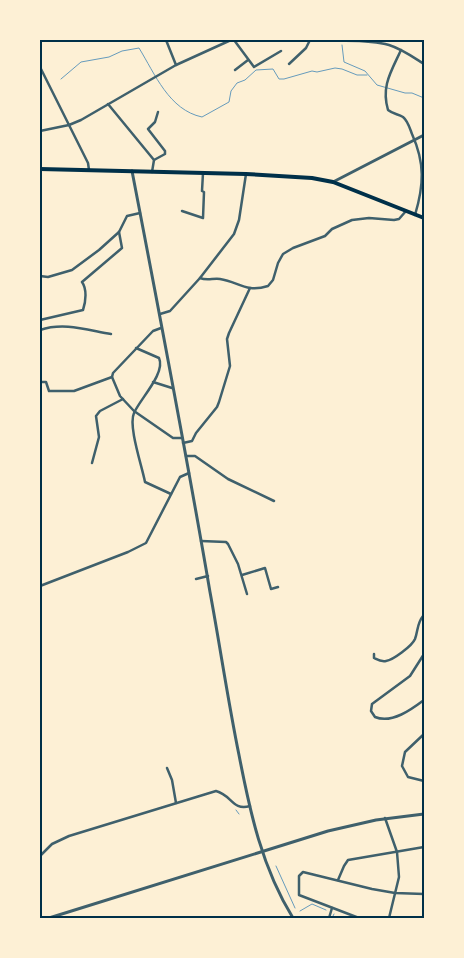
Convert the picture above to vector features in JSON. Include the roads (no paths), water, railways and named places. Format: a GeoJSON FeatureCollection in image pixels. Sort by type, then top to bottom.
{"type":"FeatureCollection","features":[{"type":"Feature","properties":{"kind":"main road"},"geometry":{"type":"LineString","coordinates":[[40,169],[246,174],[309,178],[332,182],[424,218]]}},
{"type":"Feature","properties":{"kind":"street"},"geometry":{"type":"LineString","coordinates":[[166,40],[176,65]]}},
{"type":"Feature","properties":{"kind":"street"},"geometry":{"type":"LineString","coordinates":[[40,131],[69,125],[81,120],[176,65],[232,40],[254,67],[281,51]]}},
{"type":"Feature","properties":{"kind":"street"},"geometry":{"type":"LineString","coordinates":[[289,64],[306,48],[310,40]]}},
{"type":"Feature","properties":{"kind":"street"},"geometry":{"type":"LineString","coordinates":[[321,40],[374,42],[401,50],[424,64]]}},
{"type":"Feature","properties":{"kind":"street"},"geometry":{"type":"LineString","coordinates":[[401,50],[388,78],[385,99],[388,110],[403,117],[420,153],[422,171],[421,196],[416,215]]}},
{"type":"Feature","properties":{"kind":"street"},"geometry":{"type":"LineString","coordinates":[[235,70],[248,60]]}},
{"type":"Feature","properties":{"kind":"street"},"geometry":{"type":"LineString","coordinates":[[40,67],[88,163],[89,170]]}},
{"type":"Feature","properties":{"kind":"street"},"geometry":{"type":"LineString","coordinates":[[108,104],[154,160],[152,172]]}},
{"type":"Feature","properties":{"kind":"street"},"geometry":{"type":"LineString","coordinates":[[154,160],[165,154],[165,151],[148,129],[155,122],[158,112]]}},
{"type":"Feature","properties":{"kind":"street"},"geometry":{"type":"LineString","coordinates":[[332,182],[424,135]]}},
{"type":"Feature","properties":{"kind":"street"},"geometry":{"type":"LineString","coordinates":[[420,153],[424,157]]}},
{"type":"Feature","properties":{"kind":"street"},"geometry":{"type":"LineString","coordinates":[[132,172],[208,576],[223,674],[250,806],[262,852],[274,884],[293,918]]}},
{"type":"Feature","properties":{"kind":"street"},"geometry":{"type":"LineString","coordinates":[[182,211],[203,218],[203,174]]}},
{"type":"Feature","properties":{"kind":"street"},"geometry":{"type":"LineString","coordinates":[[158,314],[170,311],[200,278],[234,234],[239,220],[246,174]]}},
{"type":"Feature","properties":{"kind":"street"},"geometry":{"type":"LineString","coordinates":[[200,278],[221,279],[250,288],[268,286],[273,280],[283,254],[293,248],[325,236],[332,229],[352,220],[369,218],[394,220],[399,219],[406,211]]}},
{"type":"Feature","properties":{"kind":"street"},"geometry":{"type":"LineString","coordinates":[[40,276],[48,277],[72,270],[119,232],[126,216],[140,213]]}},
{"type":"Feature","properties":{"kind":"street"},"geometry":{"type":"LineString","coordinates":[[40,320],[83,310],[85,305],[85,287],[82,282],[122,248],[119,232]]}},
{"type":"Feature","properties":{"kind":"street"},"geometry":{"type":"LineString","coordinates":[[183,443],[192,441],[204,421],[217,407],[230,366],[227,339],[250,288]]}},
{"type":"Feature","properties":{"kind":"street"},"geometry":{"type":"LineString","coordinates":[[40,330],[68,326],[111,334]]}},
{"type":"Feature","properties":{"kind":"street"},"geometry":{"type":"LineString","coordinates":[[40,382],[46,382],[49,391],[74,391],[112,377],[113,373],[152,331],[161,328]]}},
{"type":"Feature","properties":{"kind":"street"},"geometry":{"type":"LineString","coordinates":[[136,348],[161,360],[153,382],[145,397],[134,411],[132,424],[144,482],[171,494]]}},
{"type":"Feature","properties":{"kind":"street"},"geometry":{"type":"LineString","coordinates":[[112,377],[123,399],[134,411],[173,438],[182,438]]}},
{"type":"Feature","properties":{"kind":"street"},"geometry":{"type":"LineString","coordinates":[[153,382],[172,388]]}},
{"type":"Feature","properties":{"kind":"street"},"geometry":{"type":"LineString","coordinates":[[92,462],[99,438],[96,416],[100,411],[123,399]]}},
{"type":"Feature","properties":{"kind":"street"},"geometry":{"type":"LineString","coordinates":[[186,456],[194,456],[228,478],[274,501]]}},
{"type":"Feature","properties":{"kind":"street"},"geometry":{"type":"LineString","coordinates":[[40,586],[141,546],[148,540],[180,477],[189,473]]}},
{"type":"Feature","properties":{"kind":"street"},"geometry":{"type":"LineString","coordinates":[[201,541],[226,542],[238,564],[247,594]]}},
{"type":"Feature","properties":{"kind":"street"},"geometry":{"type":"LineString","coordinates":[[242,575],[264,568],[271,589],[278,587]]}},
{"type":"Feature","properties":{"kind":"street"},"geometry":{"type":"LineString","coordinates":[[196,579],[208,576]]}},
{"type":"Feature","properties":{"kind":"street"},"geometry":{"type":"LineString","coordinates":[[374,654],[374,658],[382,662],[397,656],[414,640],[419,620],[424,617]]}},
{"type":"Feature","properties":{"kind":"street"},"geometry":{"type":"LineString","coordinates":[[424,654],[410,676],[372,704],[371,711],[375,717],[388,719],[401,714],[424,700]]}},
{"type":"Feature","properties":{"kind":"street"},"geometry":{"type":"LineString","coordinates":[[424,734],[405,752],[402,766],[408,777],[424,780]]}},
{"type":"Feature","properties":{"kind":"street"},"geometry":{"type":"LineString","coordinates":[[168,768],[176,803]]}},
{"type":"Feature","properties":{"kind":"street"},"geometry":{"type":"LineString","coordinates":[[40,856],[52,844],[70,836],[216,791],[224,793],[236,806],[244,808],[250,806]]}},
{"type":"Feature","properties":{"kind":"street"},"geometry":{"type":"LineString","coordinates":[[50,918],[328,831],[385,818],[424,814]]}},
{"type":"Feature","properties":{"kind":"street"},"geometry":{"type":"LineString","coordinates":[[385,818],[397,852],[399,877],[389,918]]}},
{"type":"Feature","properties":{"kind":"street"},"geometry":{"type":"LineString","coordinates":[[338,880],[348,860],[424,848]]}},
{"type":"Feature","properties":{"kind":"street"},"geometry":{"type":"LineString","coordinates":[[359,918],[299,895],[299,876],[302,872],[395,893],[424,894]]}},
{"type":"Feature","properties":{"kind":"street"},"geometry":{"type":"LineString","coordinates":[[329,918],[332,908]]}},
{"type":"Feature","properties":{"kind":"waterway"},"geometry":{"type":"LineString","coordinates":[[342,45],[344,62],[365,71],[377,85],[405,93],[412,93],[424,98]]}},
{"type":"Feature","properties":{"kind":"waterway"},"geometry":{"type":"LineString","coordinates":[[61,79],[81,62],[109,57],[122,51],[139,48],[164,90],[172,99],[180,107],[202,117],[229,102],[231,91],[237,83],[245,80],[256,70],[273,69],[279,79],[335,68],[357,75],[367,75]]}},
{"type":"Feature","properties":{"kind":"waterway"},"geometry":{"type":"LineString","coordinates":[[236,810],[239,814]]}},
{"type":"Feature","properties":{"kind":"waterway"},"geometry":{"type":"LineString","coordinates":[[276,866],[295,908]]}},
{"type":"Feature","properties":{"kind":"waterway"},"geometry":{"type":"LineString","coordinates":[[300,911],[312,904],[326,910]]}},
{"type":"Feature","properties":{"kind":"waterway"},"geometry":{"type":"LineString","coordinates":[[332,918],[334,914]]}}]}
